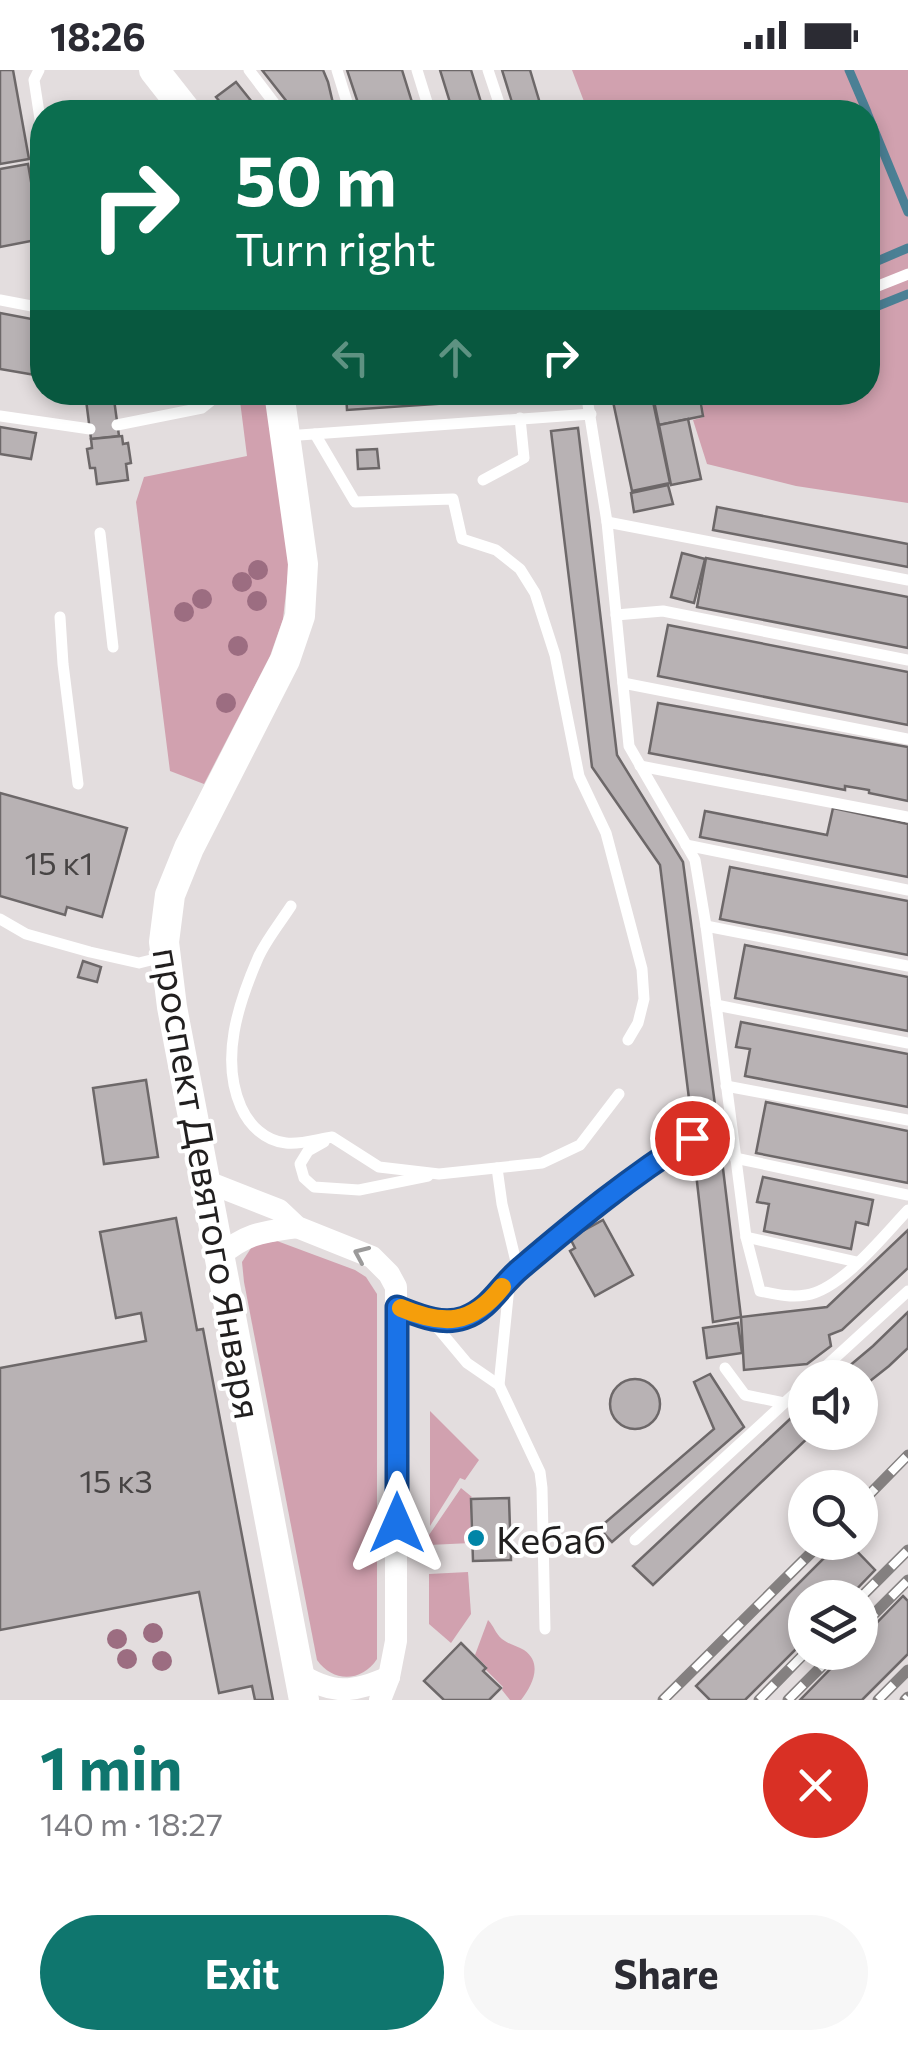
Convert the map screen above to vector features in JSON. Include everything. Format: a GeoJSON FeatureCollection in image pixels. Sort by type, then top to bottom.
{"type":"FeatureCollection","features":[{"type":"Feature","properties":{"kind":"street"},"geometry":{"type":"LineString","coordinates":[[154,70],[178,100]]}},
{"type":"Feature","properties":{"kind":"street","name":"проспект Девятого Января"},"geometry":{"type":"LineString","coordinates":[[286,405],[301,435],[300,616],[284,660],[178,875],[166,913],[165,956],[301,1686]]}},
{"type":"Feature","properties":{"kind":"street"},"geometry":{"type":"LineString","coordinates":[[206,1180],[279,1210],[297,1228],[372,1257],[390,1274],[396,1287],[396,1641],[380,1700]]}},
{"type":"Feature","properties":{"kind":"street"},"geometry":{"type":"LineString","coordinates":[[220,1256],[250,1235],[297,1228]]}},
{"type":"Feature","properties":{"kind":"street"},"geometry":{"type":"LineString","coordinates":[[301,1686],[335,1690],[369,1686],[389,1677]]}},
{"type":"Feature","properties":{"kind":"lane"},"geometry":{"type":"LineString","coordinates":[[37,100],[34,80],[39,70]]}},
{"type":"Feature","properties":{"kind":"lane"},"geometry":{"type":"LineString","coordinates":[[249,70],[272,100]]}},
{"type":"Feature","properties":{"kind":"lane"},"geometry":{"type":"LineString","coordinates":[[336,70],[346,100]]}},
{"type":"Feature","properties":{"kind":"lane"},"geometry":{"type":"LineString","coordinates":[[416,70],[426,100]]}},
{"type":"Feature","properties":{"kind":"lane"},"geometry":{"type":"LineString","coordinates":[[488,70],[498,100]]}},
{"type":"Feature","properties":{"kind":"lane"},"geometry":{"type":"LineString","coordinates":[[880,285],[908,274]]}},
{"type":"Feature","properties":{"kind":"lane"},"geometry":{"type":"LineString","coordinates":[[0,300],[30,306]]}},
{"type":"Feature","properties":{"kind":"lane"},"geometry":{"type":"LineString","coordinates":[[118,425],[206,405]]}},
{"type":"Feature","properties":{"kind":"lane"},"geometry":{"type":"LineString","coordinates":[[589,405],[608,522],[628,746],[695,860],[746,1237],[760,1291],[811,1295],[840,1280],[908,1210]]}},
{"type":"Feature","properties":{"kind":"lane"},"geometry":{"type":"LineString","coordinates":[[301,435],[591,414]]}},
{"type":"Feature","properties":{"kind":"lane"},"geometry":{"type":"LineString","coordinates":[[0,416],[90,429]]}},
{"type":"Feature","properties":{"kind":"lane"},"geometry":{"type":"LineString","coordinates":[[483,480],[524,458],[520,418]]}},
{"type":"Feature","properties":{"kind":"lane"},"geometry":{"type":"LineString","coordinates":[[301,435],[355,502],[453,499],[462,539],[496,550],[520,569],[535,593],[555,655],[579,776],[606,833],[642,968],[644,999],[638,1023],[628,1040]]}},
{"type":"Feature","properties":{"kind":"lane"},"geometry":{"type":"LineString","coordinates":[[608,522],[908,580]]}},
{"type":"Feature","properties":{"kind":"lane"},"geometry":{"type":"LineString","coordinates":[[100,533],[113,647]]}},
{"type":"Feature","properties":{"kind":"lane"},"geometry":{"type":"LineString","coordinates":[[616,615],[663,611],[908,660]]}},
{"type":"Feature","properties":{"kind":"lane"},"geometry":{"type":"LineString","coordinates":[[60,618],[78,784]]}},
{"type":"Feature","properties":{"kind":"lane"},"geometry":{"type":"LineString","coordinates":[[623,683],[908,739]]}},
{"type":"Feature","properties":{"kind":"lane"},"geometry":{"type":"LineString","coordinates":[[640,766],[908,817]]}},
{"type":"Feature","properties":{"kind":"lane"},"geometry":{"type":"LineString","coordinates":[[686,845],[908,890]]}},
{"type":"Feature","properties":{"kind":"lane"},"geometry":{"type":"LineString","coordinates":[[291,906],[259,956],[234,1028],[231,1060],[236,1097],[248,1122],[264,1136],[287,1144],[332,1137],[379,1166],[439,1174]]}},
{"type":"Feature","properties":{"kind":"lane"},"geometry":{"type":"LineString","coordinates":[[0,920],[26,934],[107,956],[139,962],[165,956]]}},
{"type":"Feature","properties":{"kind":"lane"},"geometry":{"type":"LineString","coordinates":[[706,926],[908,966]]}},
{"type":"Feature","properties":{"kind":"lane"},"geometry":{"type":"LineString","coordinates":[[716,1005],[908,1043]]}},
{"type":"Feature","properties":{"kind":"lane"},"geometry":{"type":"LineString","coordinates":[[726,1086],[908,1120]]}},
{"type":"Feature","properties":{"kind":"lane"},"geometry":{"type":"LineString","coordinates":[[332,1137],[308,1151],[300,1164],[304,1178],[314,1187],[359,1190],[439,1174],[542,1164],[580,1145],[619,1094]]}},
{"type":"Feature","properties":{"kind":"lane"},"geometry":{"type":"LineString","coordinates":[[397,1307],[432,1320],[462,1319],[488,1305],[514,1274],[595,1206],[661,1158],[692,1138],[731,1130]]}},
{"type":"Feature","properties":{"kind":"lane"},"geometry":{"type":"LineString","coordinates":[[735,1158],[908,1196]]}},
{"type":"Feature","properties":{"kind":"lane"},"geometry":{"type":"LineString","coordinates":[[498,1168],[514,1274],[499,1385]]}},
{"type":"Feature","properties":{"kind":"lane"},"geometry":{"type":"LineString","coordinates":[[746,1237],[858,1262]]}},
{"type":"Feature","properties":{"kind":"lane"},"geometry":{"type":"LineString","coordinates":[[833,1360],[908,1291]]}},
{"type":"Feature","properties":{"kind":"lane"},"geometry":{"type":"LineString","coordinates":[[432,1320],[467,1364],[499,1385],[540,1472],[545,1629]]}},
{"type":"Feature","properties":{"kind":"lane"},"geometry":{"type":"LineString","coordinates":[[725,1368],[745,1395],[784,1403]]}},
{"type":"Feature","properties":{"kind":"lane"},"geometry":{"type":"LineString","coordinates":[[634,1540],[788,1399]]}},
{"type":"Feature","properties":{"kind":"shaded area"},"geometry":{"type":"Polygon","coordinates":[[[572,70],[908,70],[908,503],[796,486],[707,464],[693,420],[704,417],[703,405],[880,405],[880,100],[583,100],[572,70]]]}},
{"type":"Feature","properties":{"kind":"shaded area"},"geometry":{"type":"Polygon","coordinates":[[[241,405],[266,405],[289,565],[283,619],[270,656],[204,784],[170,771],[136,502],[144,477],[247,456],[241,405]]]}},
{"type":"Feature","properties":{"kind":"shaded area"},"geometry":{"type":"Polygon","coordinates":[[[277,1241],[355,1270],[366,1277],[377,1294],[377,1659],[364,1672],[347,1677],[331,1673],[317,1660],[244,1282],[242,1262],[253,1245],[277,1241]]]}},
{"type":"Feature","properties":{"kind":"shaded area"},"geometry":{"type":"Polygon","coordinates":[[[430,1411],[479,1460],[465,1480],[460,1478],[430,1526],[430,1411]]]}},
{"type":"Feature","properties":{"kind":"shaded area"},"geometry":{"type":"Polygon","coordinates":[[[461,1488],[472,1497],[471,1543],[429,1545],[429,1535],[461,1488]]]}},
{"type":"Feature","properties":{"kind":"shaded area"},"geometry":{"type":"Polygon","coordinates":[[[468,1572],[471,1614],[451,1643],[429,1624],[429,1574],[468,1572]]]}},
{"type":"Feature","properties":{"kind":"shaded area"},"geometry":{"type":"Polygon","coordinates":[[[488,1620],[502,1639],[524,1650],[533,1661],[532,1681],[521,1700],[510,1700],[475,1655],[488,1620]]]}},
{"type":"Feature","properties":{"kind":"building"},"geometry":{"type":"Polygon","coordinates":[[[0,70],[13,70],[29,159],[0,164],[0,70]]]}},
{"type":"Feature","properties":{"kind":"building"},"geometry":{"type":"Polygon","coordinates":[[[262,70],[323,70],[332,100],[286,100],[262,70]]]}},
{"type":"Feature","properties":{"kind":"building"},"geometry":{"type":"Polygon","coordinates":[[[347,70],[402,70],[411,100],[357,100],[347,70]]]}},
{"type":"Feature","properties":{"kind":"building"},"geometry":{"type":"Polygon","coordinates":[[[440,70],[471,70],[480,100],[449,100],[440,70]]]}},
{"type":"Feature","properties":{"kind":"building"},"geometry":{"type":"Polygon","coordinates":[[[502,70],[530,70],[539,100],[511,100],[502,70]]]}},
{"type":"Feature","properties":{"kind":"building"},"geometry":{"type":"Polygon","coordinates":[[[236,82],[250,100],[218,100],[216,97],[236,82]]]}},
{"type":"Feature","properties":{"kind":"building"},"geometry":{"type":"Polygon","coordinates":[[[28,164],[30,241],[0,247],[0,169],[28,164]]]}},
{"type":"Feature","properties":{"kind":"building"},"geometry":{"type":"Polygon","coordinates":[[[0,313],[30,319],[30,374],[0,369],[0,313]]]}},
{"type":"Feature","properties":{"kind":"building"},"geometry":{"type":"Polygon","coordinates":[[[87,405],[115,405],[119,436],[91,439],[87,405]]]}},
{"type":"Feature","properties":{"kind":"building"},"geometry":{"type":"Polygon","coordinates":[[[347,405],[420,405],[347,410],[347,405]]]}},
{"type":"Feature","properties":{"kind":"building"},"geometry":{"type":"Polygon","coordinates":[[[614,405],[654,405],[670,483],[632,491],[614,405]]]}},
{"type":"Feature","properties":{"kind":"building"},"geometry":{"type":"Polygon","coordinates":[[[655,405],[701,405],[703,416],[659,425],[655,405]]]}},
{"type":"Feature","properties":{"kind":"building"},"geometry":{"type":"Polygon","coordinates":[[[688,419],[701,479],[671,485],[659,425],[688,419]]]}},
{"type":"Feature","properties":{"kind":"building"},"geometry":{"type":"Polygon","coordinates":[[[0,427],[36,433],[31,459],[0,454],[0,427]]]}},
{"type":"Feature","properties":{"kind":"building"},"geometry":{"type":"Polygon","coordinates":[[[578,428],[617,755],[683,862],[717,1120],[692,1123],[660,865],[592,767],[551,431],[578,428]]]}},
{"type":"Feature","properties":{"kind":"building"},"geometry":{"type":"Polygon","coordinates":[[[122,436],[123,444],[128,443],[131,463],[126,464],[128,480],[97,484],[87,449],[92,448],[91,439],[122,436]]]}},
{"type":"Feature","properties":{"kind":"building"},"geometry":{"type":"Polygon","coordinates":[[[377,449],[379,468],[358,469],[357,450],[377,449]]]}},
{"type":"Feature","properties":{"kind":"building"},"geometry":{"type":"Polygon","coordinates":[[[668,485],[673,504],[634,512],[631,493],[668,485]]]}},
{"type":"Feature","properties":{"kind":"building"},"geometry":{"type":"Polygon","coordinates":[[[717,507],[908,544],[908,567],[713,530],[717,507]]]}},
{"type":"Feature","properties":{"kind":"building"},"geometry":{"type":"Polygon","coordinates":[[[682,553],[705,559],[694,603],[671,597],[682,553]]]}},
{"type":"Feature","properties":{"kind":"building"},"geometry":{"type":"Polygon","coordinates":[[[706,558],[908,597],[908,648],[697,607],[706,558]]]}},
{"type":"Feature","properties":{"kind":"building"},"geometry":{"type":"Polygon","coordinates":[[[668,625],[908,672],[908,725],[658,676],[668,625]]]}},
{"type":"Feature","properties":{"kind":"building"},"geometry":{"type":"Polygon","coordinates":[[[658,703],[908,747],[908,801],[869,790],[845,786],[845,790],[649,753],[658,703]]]}},
{"type":"Feature","properties":{"kind":"building"},"geometry":{"type":"Polygon","coordinates":[[[0,793],[127,828],[102,917],[67,907],[65,915],[0,896],[0,793]]]}},
{"type":"Feature","properties":{"kind":"building"},"geometry":{"type":"Polygon","coordinates":[[[833,808],[908,824],[908,877],[700,837],[705,811],[827,835],[833,808]]]}},
{"type":"Feature","properties":{"kind":"building"},"geometry":{"type":"Polygon","coordinates":[[[730,867],[908,901],[908,955],[720,919],[730,867]]]}},
{"type":"Feature","properties":{"kind":"building"},"geometry":{"type":"Polygon","coordinates":[[[745,945],[908,977],[908,1031],[735,998],[745,945]]]}},
{"type":"Feature","properties":{"kind":"building"},"geometry":{"type":"Polygon","coordinates":[[[83,961],[101,967],[97,982],[78,977],[83,961]]]}},
{"type":"Feature","properties":{"kind":"building"},"geometry":{"type":"Polygon","coordinates":[[[741,1022],[908,1054],[908,1107],[745,1076],[750,1049],[736,1047],[741,1022]]]}},
{"type":"Feature","properties":{"kind":"building"},"geometry":{"type":"Polygon","coordinates":[[[146,1080],[158,1157],[104,1164],[93,1088],[146,1080]]]}},
{"type":"Feature","properties":{"kind":"building"},"geometry":{"type":"Polygon","coordinates":[[[766,1102],[908,1131],[908,1183],[756,1153],[766,1102]]]}},
{"type":"Feature","properties":{"kind":"building"},"geometry":{"type":"Polygon","coordinates":[[[720,1144],[741,1317],[713,1322],[693,1147],[720,1144]]]}},
{"type":"Feature","properties":{"kind":"building"},"geometry":{"type":"Polygon","coordinates":[[[763,1177],[873,1200],[868,1225],[856,1222],[851,1249],[764,1231],[769,1204],[757,1202],[763,1177]]]}},
{"type":"Feature","properties":{"kind":"building"},"geometry":{"type":"Polygon","coordinates":[[[176,1218],[197,1330],[203,1329],[273,1700],[255,1700],[252,1686],[219,1693],[199,1592],[0,1630],[0,1368],[146,1341],[141,1313],[116,1318],[100,1232],[176,1218]]]}},
{"type":"Feature","properties":{"kind":"building"},"geometry":{"type":"Polygon","coordinates":[[[603,1220],[633,1275],[595,1296],[570,1251],[575,1248],[570,1238],[603,1220]]]}},
{"type":"Feature","properties":{"kind":"building"},"geometry":{"type":"Polygon","coordinates":[[[908,1230],[908,1268],[842,1330],[829,1335],[831,1346],[812,1360],[788,1360],[788,1366],[744,1370],[741,1317],[827,1307],[908,1230]]]}},
{"type":"Feature","properties":{"kind":"building"},"geometry":{"type":"Polygon","coordinates":[[[908,1312],[908,1348],[878,1375],[878,1360],[856,1360],[908,1312]]]}},
{"type":"Feature","properties":{"kind":"building"},"geometry":{"type":"Polygon","coordinates":[[[738,1323],[742,1353],[707,1358],[703,1328],[738,1323]]]}},
{"type":"Feature","properties":{"kind":"building"},"geometry":{"type":"Polygon","coordinates":[[[710,1374],[744,1427],[612,1542],[599,1528],[714,1429],[694,1382],[710,1374]]]}},
{"type":"Feature","properties":{"kind":"building"},"geometry":{"type":"Polygon","coordinates":[[[635,1379],[653,1386],[660,1404],[653,1422],[635,1429],[617,1422],[610,1404],[617,1386],[635,1379]]]}},
{"type":"Feature","properties":{"kind":"building"},"geometry":{"type":"Polygon","coordinates":[[[788,1421],[788,1450],[795,1450],[653,1585],[633,1566],[788,1421]]]}},
{"type":"Feature","properties":{"kind":"building"},"geometry":{"type":"Polygon","coordinates":[[[509,1498],[511,1560],[473,1561],[471,1499],[509,1498]]]}},
{"type":"Feature","properties":{"kind":"building"},"geometry":{"type":"Polygon","coordinates":[[[822,1560],[865,1560],[875,1570],[865,1580],[802,1580],[822,1560]]]}},
{"type":"Feature","properties":{"kind":"building"},"geometry":{"type":"Polygon","coordinates":[[[788,1594],[788,1657],[745,1700],[710,1700],[696,1686],[788,1594]]]}},
{"type":"Feature","properties":{"kind":"building"},"geometry":{"type":"Polygon","coordinates":[[[903,1596],[908,1601],[908,1654],[862,1700],[800,1700],[829,1670],[878,1670],[878,1622],[903,1596]]]}},
{"type":"Feature","properties":{"kind":"building"},"geometry":{"type":"Polygon","coordinates":[[[461,1643],[501,1688],[489,1700],[444,1700],[424,1681],[461,1643]]]}},
{"type":"Feature","properties":{"kind":"waterway"},"geometry":{"type":"LineString","coordinates":[[849,70],[862,100]]}},
{"type":"Feature","properties":{"kind":"waterway"},"geometry":{"type":"LineString","coordinates":[[880,144],[908,212]]}},
{"type":"Feature","properties":{"kind":"waterway"},"geometry":{"type":"LineString","coordinates":[[880,260],[908,248]]}},
{"type":"Feature","properties":{"kind":"waterway"},"geometry":{"type":"LineString","coordinates":[[880,305],[908,294]]}},
{"type":"Feature","properties":{"kind":"railway"},"geometry":{"type":"LineString","coordinates":[[878,1486],[908,1455]]}},
{"type":"Feature","properties":{"kind":"railway"},"geometry":{"type":"LineString","coordinates":[[878,1580],[908,1550]]}},
{"type":"Feature","properties":{"kind":"railway"},"geometry":{"type":"LineString","coordinates":[[663,1700],[804,1560]]}},
{"type":"Feature","properties":{"kind":"railway"},"geometry":{"type":"LineString","coordinates":[[878,1610],[908,1580]]}},
{"type":"Feature","properties":{"kind":"railway"},"geometry":{"type":"LineString","coordinates":[[759,1700],[788,1670]]}},
{"type":"Feature","properties":{"kind":"railway"},"geometry":{"type":"LineString","coordinates":[[788,1700],[818,1670]]}},
{"type":"Feature","properties":{"kind":"railway"},"geometry":{"type":"LineString","coordinates":[[878,1700],[908,1670]]}},
{"type":"Feature","properties":{"kind":"railway"},"geometry":{"type":"LineString","coordinates":[[905,1700],[908,1697]]}},
{"type":"Feature","properties":{"kind":"slow traffic"},"geometry":{"type":"LineString","coordinates":[[401,1308],[435,1320],[462,1319],[488,1305],[502,1287]]}},
{"type":"Feature","properties":{"kind":"place","name":"Кебаб"},"geometry":{"type":"Point","coordinates":[476,1538]}},
{"type":"Feature","properties":{"kind":"route"},"geometry":{"type":"LineString","coordinates":[[397,1523],[397,1307],[435,1320],[462,1319],[488,1305],[510,1277],[595,1206],[692,1138]]}}]}
